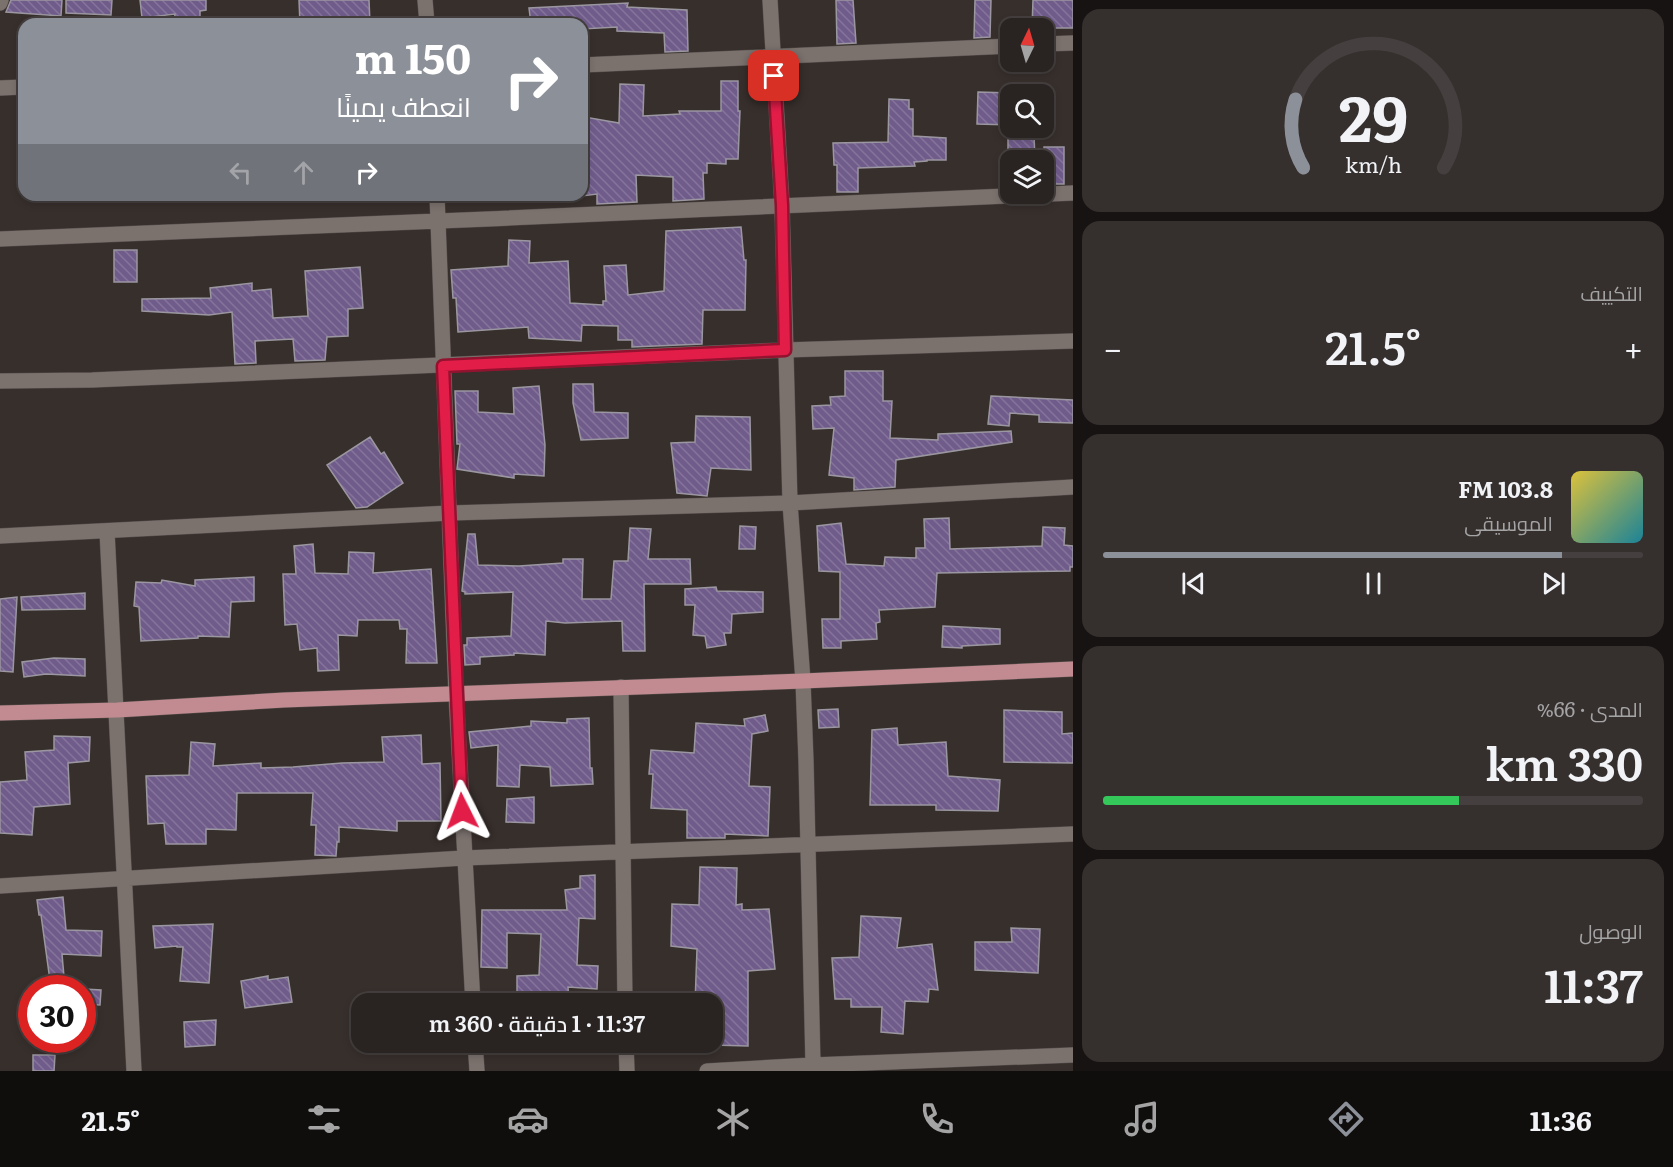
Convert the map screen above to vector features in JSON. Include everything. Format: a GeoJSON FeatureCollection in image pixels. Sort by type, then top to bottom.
{"type":"FeatureCollection","features":[{"type":"Feature","properties":{"kind":"main road"},"geometry":{"type":"LineString","coordinates":[[0,713],[1073,669]]}},
{"type":"Feature","properties":{"kind":"street"},"geometry":{"type":"LineString","coordinates":[[425,0],[426,18]]}},
{"type":"Feature","properties":{"kind":"street"},"geometry":{"type":"LineString","coordinates":[[770,0],[782,205],[790,503],[803,681],[813,1065]]}},
{"type":"Feature","properties":{"kind":"street"},"geometry":{"type":"LineString","coordinates":[[1054,44],[1073,43]]}},
{"type":"Feature","properties":{"kind":"street"},"geometry":{"type":"LineString","coordinates":[[588,65],[1000,46]]}},
{"type":"Feature","properties":{"kind":"street"},"geometry":{"type":"LineString","coordinates":[[0,88],[18,87]]}},
{"type":"Feature","properties":{"kind":"street"},"geometry":{"type":"LineString","coordinates":[[0,239],[1073,193]]}},
{"type":"Feature","properties":{"kind":"street"},"geometry":{"type":"LineString","coordinates":[[437,201],[456,694],[472,993]]}},
{"type":"Feature","properties":{"kind":"street"},"geometry":{"type":"LineString","coordinates":[[0,381],[92,380],[785,350],[1073,341]]}},
{"type":"Feature","properties":{"kind":"street"},"geometry":{"type":"LineString","coordinates":[[0,536],[450,513],[790,503],[1073,488]]}},
{"type":"Feature","properties":{"kind":"street"},"geometry":{"type":"LineString","coordinates":[[107,531],[134,1071]]}},
{"type":"Feature","properties":{"kind":"street"},"geometry":{"type":"LineString","coordinates":[[621,687],[625,993]]}},
{"type":"Feature","properties":{"kind":"street"},"geometry":{"type":"LineString","coordinates":[[0,886],[464,858],[1073,834]]}},
{"type":"Feature","properties":{"kind":"street"},"geometry":{"type":"LineString","coordinates":[[476,1053],[477,1071]]}},
{"type":"Feature","properties":{"kind":"street"},"geometry":{"type":"LineString","coordinates":[[626,1053],[627,1071]]}},
{"type":"Feature","properties":{"kind":"street"},"geometry":{"type":"LineString","coordinates":[[707,1071],[813,1065],[934,1066],[1073,1055]]}},
{"type":"Feature","properties":{"kind":"building"},"geometry":{"type":"Polygon","coordinates":[[[11,0],[62,0],[61,16],[6,12],[11,0]]]}},
{"type":"Feature","properties":{"kind":"building"},"geometry":{"type":"Polygon","coordinates":[[[66,0],[112,0],[111,15],[66,13],[66,0]]]}},
{"type":"Feature","properties":{"kind":"building"},"geometry":{"type":"Polygon","coordinates":[[[140,0],[206,0],[206,10],[200,11],[200,18],[175,18],[175,14],[142,18],[140,0]]]}},
{"type":"Feature","properties":{"kind":"building"},"geometry":{"type":"Polygon","coordinates":[[[299,0],[369,0],[370,18],[300,18],[299,0]]]}},
{"type":"Feature","properties":{"kind":"building"},"geometry":{"type":"Polygon","coordinates":[[[836,0],[853,0],[856,43],[837,44],[836,0]]]}},
{"type":"Feature","properties":{"kind":"building"},"geometry":{"type":"Polygon","coordinates":[[[975,0],[991,0],[990,37],[974,38],[975,0]]]}},
{"type":"Feature","properties":{"kind":"building"},"geometry":{"type":"Polygon","coordinates":[[[1033,0],[1073,0],[1073,28],[1054,28],[1054,18],[1032,18],[1033,0]]]}},
{"type":"Feature","properties":{"kind":"building"},"geometry":{"type":"Polygon","coordinates":[[[628,3],[627,7],[687,10],[688,51],[665,52],[664,33],[617,31],[617,27],[588,29],[588,18],[530,18],[529,8],[628,3]]]}},
{"type":"Feature","properties":{"kind":"building"},"geometry":{"type":"Polygon","coordinates":[[[721,81],[738,81],[738,111],[740,111],[738,159],[726,159],[726,164],[707,163],[707,173],[703,173],[704,199],[673,201],[673,177],[636,175],[637,202],[597,204],[597,194],[588,195],[588,118],[619,123],[620,84],[644,85],[643,116],[680,114],[679,111],[721,111],[721,81]]]}},
{"type":"Feature","properties":{"kind":"building"},"geometry":{"type":"Polygon","coordinates":[[[978,92],[1000,93],[1000,125],[977,124],[978,92]]]}},
{"type":"Feature","properties":{"kind":"building"},"geometry":{"type":"Polygon","coordinates":[[[889,99],[909,100],[909,109],[913,109],[913,136],[946,138],[946,160],[914,162],[915,166],[858,168],[858,192],[837,192],[837,165],[834,165],[833,143],[888,142],[889,99]]]}},
{"type":"Feature","properties":{"kind":"building"},"geometry":{"type":"Polygon","coordinates":[[[1008,138],[1034,138],[1035,150],[1008,150],[1008,138]]]}},
{"type":"Feature","properties":{"kind":"building"},"geometry":{"type":"Polygon","coordinates":[[[1044,147],[1064,147],[1064,184],[1054,184],[1054,150],[1044,150],[1044,147]]]}},
{"type":"Feature","properties":{"kind":"building"},"geometry":{"type":"Polygon","coordinates":[[[741,227],[744,260],[746,260],[745,310],[703,310],[702,344],[632,347],[632,340],[618,340],[618,326],[582,325],[581,341],[529,338],[528,327],[458,332],[456,298],[453,298],[451,270],[508,266],[509,240],[530,241],[529,263],[568,261],[570,303],[603,305],[603,301],[606,301],[604,266],[626,265],[628,295],[664,291],[666,231],[741,227]]]}},
{"type":"Feature","properties":{"kind":"building"},"geometry":{"type":"Polygon","coordinates":[[[114,250],[137,250],[137,282],[114,282],[114,250]]]}},
{"type":"Feature","properties":{"kind":"building"},"geometry":{"type":"Polygon","coordinates":[[[360,267],[363,308],[348,309],[348,336],[327,337],[325,360],[295,361],[293,339],[255,341],[256,363],[235,364],[232,312],[209,315],[142,311],[142,299],[211,298],[210,288],[252,283],[252,291],[271,289],[273,318],[308,316],[305,271],[360,267]]]}},
{"type":"Feature","properties":{"kind":"building"},"geometry":{"type":"Polygon","coordinates":[[[845,371],[883,371],[883,401],[892,401],[890,438],[938,440],[938,434],[1011,431],[1012,442],[896,460],[895,487],[854,490],[854,478],[829,475],[834,428],[813,429],[812,406],[831,405],[830,397],[845,396],[845,371]]]}},
{"type":"Feature","properties":{"kind":"building"},"geometry":{"type":"Polygon","coordinates":[[[573,384],[593,384],[594,412],[628,413],[628,438],[581,440],[573,403],[573,384]]]}},
{"type":"Feature","properties":{"kind":"building"},"geometry":{"type":"Polygon","coordinates":[[[539,386],[545,445],[544,476],[514,474],[514,478],[457,469],[460,444],[457,444],[455,391],[478,391],[478,412],[514,414],[513,388],[539,386]]]}},
{"type":"Feature","properties":{"kind":"building"},"geometry":{"type":"Polygon","coordinates":[[[991,396],[1073,400],[1073,423],[1039,422],[1039,415],[1010,413],[1009,426],[988,424],[991,396]]]}},
{"type":"Feature","properties":{"kind":"building"},"geometry":{"type":"Polygon","coordinates":[[[696,416],[750,417],[751,470],[711,468],[707,496],[677,493],[671,443],[695,442],[696,416]]]}},
{"type":"Feature","properties":{"kind":"building"},"geometry":{"type":"Polygon","coordinates":[[[370,437],[381,454],[384,452],[403,483],[367,507],[356,508],[327,465],[370,437]]]}},
{"type":"Feature","properties":{"kind":"building"},"geometry":{"type":"Polygon","coordinates":[[[949,518],[950,549],[1042,546],[1043,527],[1065,528],[1064,545],[1073,546],[1073,567],[1070,567],[1070,571],[937,573],[935,607],[879,610],[880,622],[876,623],[877,639],[841,641],[841,648],[823,648],[822,619],[840,619],[840,572],[819,571],[817,526],[841,523],[846,564],[884,566],[885,557],[916,558],[916,548],[925,548],[924,519],[949,518]]]}},
{"type":"Feature","properties":{"kind":"building"},"geometry":{"type":"Polygon","coordinates":[[[740,526],[756,527],[755,549],[739,549],[740,526]]]}},
{"type":"Feature","properties":{"kind":"building"},"geometry":{"type":"Polygon","coordinates":[[[630,528],[651,529],[648,559],[690,559],[691,584],[644,584],[645,651],[623,651],[622,621],[565,623],[546,621],[545,655],[514,653],[514,655],[480,657],[480,664],[465,665],[464,645],[467,645],[467,638],[511,636],[513,592],[465,594],[462,591],[468,534],[475,534],[478,565],[519,566],[563,563],[563,559],[583,559],[582,599],[611,599],[614,561],[628,561],[630,528]]]}},
{"type":"Feature","properties":{"kind":"building"},"geometry":{"type":"Polygon","coordinates":[[[313,544],[315,573],[348,574],[349,552],[374,553],[373,573],[431,569],[437,663],[406,663],[407,629],[400,629],[399,620],[358,620],[357,636],[338,635],[339,670],[318,671],[317,648],[300,650],[297,624],[285,625],[283,574],[296,574],[294,546],[313,544]]]}},
{"type":"Feature","properties":{"kind":"building"},"geometry":{"type":"Polygon","coordinates":[[[254,577],[254,601],[231,602],[229,637],[198,636],[198,638],[141,641],[139,607],[134,606],[136,582],[161,583],[162,580],[195,586],[195,580],[254,577]]]}},
{"type":"Feature","properties":{"kind":"building"},"geometry":{"type":"Polygon","coordinates":[[[716,587],[717,591],[763,592],[763,612],[732,614],[731,633],[724,633],[726,645],[707,648],[705,636],[693,635],[695,605],[685,605],[685,589],[716,587]]]}},
{"type":"Feature","properties":{"kind":"building"},"geometry":{"type":"Polygon","coordinates":[[[85,593],[85,609],[22,610],[21,597],[85,593]]]}},
{"type":"Feature","properties":{"kind":"building"},"geometry":{"type":"Polygon","coordinates":[[[17,597],[13,672],[0,671],[0,599],[17,597]]]}},
{"type":"Feature","properties":{"kind":"building"},"geometry":{"type":"Polygon","coordinates":[[[943,626],[1000,629],[1000,644],[962,646],[962,648],[942,647],[943,626]]]}},
{"type":"Feature","properties":{"kind":"building"},"geometry":{"type":"Polygon","coordinates":[[[54,658],[85,659],[85,676],[46,674],[24,677],[22,662],[54,658]]]}},
{"type":"Feature","properties":{"kind":"building"},"geometry":{"type":"Polygon","coordinates":[[[838,709],[839,727],[819,728],[818,710],[838,709]]]}},
{"type":"Feature","properties":{"kind":"building"},"geometry":{"type":"Polygon","coordinates":[[[1004,710],[1062,712],[1062,734],[1073,733],[1073,763],[1004,762],[1004,710]]]}},
{"type":"Feature","properties":{"kind":"building"},"geometry":{"type":"Polygon","coordinates":[[[765,715],[768,731],[752,734],[749,786],[770,787],[768,836],[725,834],[725,838],[687,838],[687,810],[651,808],[653,774],[649,774],[651,750],[694,753],[696,723],[745,726],[744,719],[765,715]]]}},
{"type":"Feature","properties":{"kind":"building"},"geometry":{"type":"Polygon","coordinates":[[[589,718],[590,768],[592,768],[593,784],[551,786],[550,767],[520,765],[519,787],[497,786],[498,745],[471,748],[469,732],[531,726],[531,721],[567,723],[567,719],[589,718]]]}},
{"type":"Feature","properties":{"kind":"building"},"geometry":{"type":"Polygon","coordinates":[[[897,728],[898,745],[946,742],[948,776],[1000,780],[998,811],[936,810],[936,805],[870,805],[872,730],[897,728]]]}},
{"type":"Feature","properties":{"kind":"building"},"geometry":{"type":"Polygon","coordinates":[[[421,735],[422,764],[440,763],[441,821],[397,821],[397,831],[339,827],[336,856],[315,855],[316,825],[311,825],[313,793],[237,793],[236,830],[206,829],[206,844],[166,844],[164,823],[148,824],[146,776],[189,775],[191,742],[215,744],[213,766],[261,763],[261,768],[384,762],[382,737],[421,735]]]}},
{"type":"Feature","properties":{"kind":"building"},"geometry":{"type":"Polygon","coordinates":[[[54,736],[90,737],[89,761],[68,763],[70,804],[34,807],[32,835],[0,833],[0,782],[27,780],[25,752],[54,750],[54,736]]]}},
{"type":"Feature","properties":{"kind":"building"},"geometry":{"type":"Polygon","coordinates":[[[534,797],[534,823],[506,822],[507,799],[534,797]]]}},
{"type":"Feature","properties":{"kind":"building"},"geometry":{"type":"Polygon","coordinates":[[[700,867],[737,868],[736,905],[742,904],[742,910],[769,909],[775,969],[748,971],[748,1046],[723,1045],[723,993],[695,993],[697,949],[671,946],[672,904],[699,905],[700,867]]]}},
{"type":"Feature","properties":{"kind":"building"},"geometry":{"type":"Polygon","coordinates":[[[595,875],[595,919],[579,918],[577,965],[598,966],[597,989],[568,987],[568,993],[517,993],[517,976],[539,975],[541,934],[507,933],[507,968],[481,967],[482,910],[567,910],[565,890],[580,888],[580,876],[595,875]]]}},
{"type":"Feature","properties":{"kind":"building"},"geometry":{"type":"Polygon","coordinates":[[[63,897],[66,930],[102,931],[101,956],[62,954],[64,975],[49,975],[37,900],[63,897]]]}},
{"type":"Feature","properties":{"kind":"building"},"geometry":{"type":"Polygon","coordinates":[[[861,916],[901,918],[897,948],[932,944],[938,990],[929,989],[928,1002],[905,1001],[903,1034],[881,1032],[882,1007],[851,1007],[851,999],[835,999],[832,958],[859,957],[861,916]]]}},
{"type":"Feature","properties":{"kind":"building"},"geometry":{"type":"Polygon","coordinates":[[[213,924],[209,983],[180,981],[183,947],[155,948],[153,926],[213,924]]]}},
{"type":"Feature","properties":{"kind":"building"},"geometry":{"type":"Polygon","coordinates":[[[1011,928],[1040,929],[1038,973],[975,970],[975,942],[1012,942],[1011,928]]]}},
{"type":"Feature","properties":{"kind":"building"},"geometry":{"type":"Polygon","coordinates":[[[268,976],[268,980],[288,977],[292,1002],[245,1008],[241,981],[268,976]]]}},
{"type":"Feature","properties":{"kind":"building"},"geometry":{"type":"Polygon","coordinates":[[[96,990],[101,990],[100,1005],[96,1005],[96,990]]]}},
{"type":"Feature","properties":{"kind":"building"},"geometry":{"type":"Polygon","coordinates":[[[216,1020],[215,1045],[185,1047],[184,1022],[216,1020]]]}},
{"type":"Feature","properties":{"kind":"building"},"geometry":{"type":"Polygon","coordinates":[[[33,1055],[55,1055],[54,1071],[33,1071],[33,1055]]]}},
{"type":"Feature","properties":{"kind":"route"},"geometry":{"type":"LineString","coordinates":[[462,811],[443,366],[785,350],[782,205],[774,76]]}}]}
